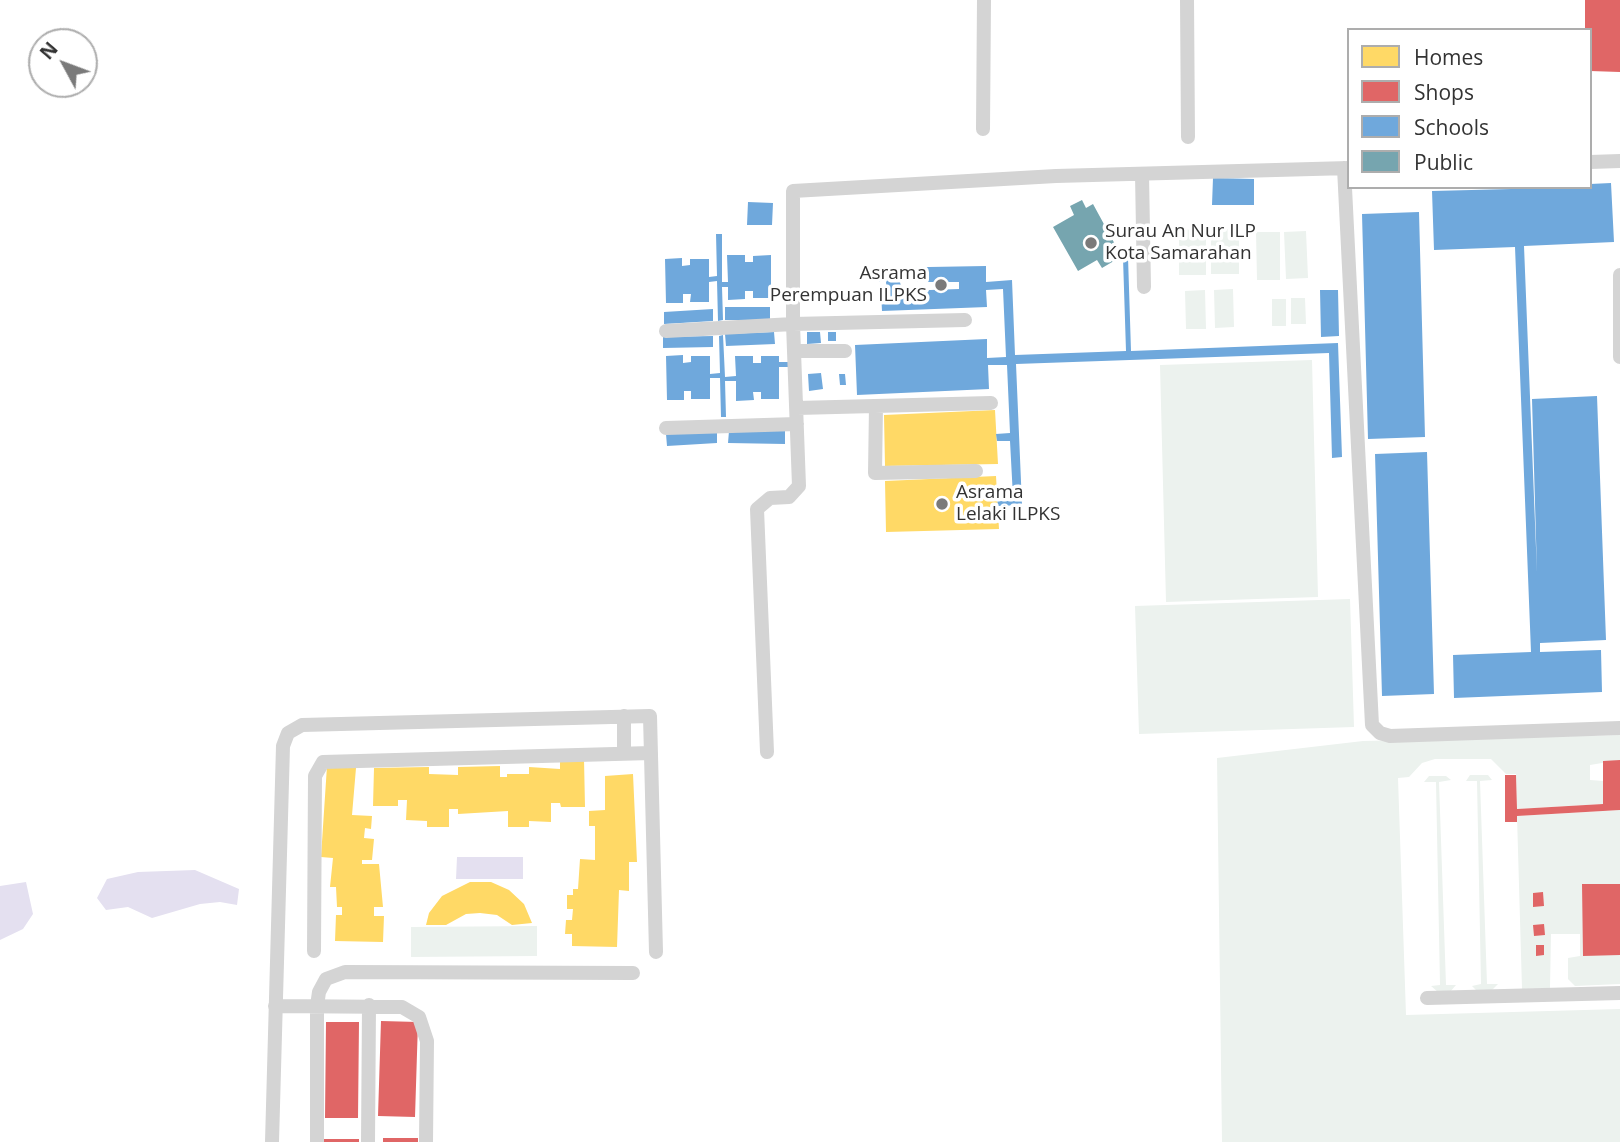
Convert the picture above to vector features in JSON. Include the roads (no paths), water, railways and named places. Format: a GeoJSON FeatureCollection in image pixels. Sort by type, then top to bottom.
{"type":"FeatureCollection","features":[{"type":"Feature","properties":{"kind":"street"},"geometry":{"type":"LineString","coordinates":[[983,129],[984,0]]}},
{"type":"Feature","properties":{"kind":"street"},"geometry":{"type":"LineString","coordinates":[[1187,0],[1188,137]]}},
{"type":"Feature","properties":{"kind":"street"},"geometry":{"type":"LineString","coordinates":[[1592,162],[1620,161]]}},
{"type":"Feature","properties":{"kind":"street"},"geometry":{"type":"LineString","coordinates":[[767,752],[757,509],[769,498],[789,497],[799,486],[793,324],[793,191],[1142,174],[1346,168],[1372,725],[1380,733],[1390,736],[1620,728]]}},
{"type":"Feature","properties":{"kind":"street"},"geometry":{"type":"LineString","coordinates":[[1142,174],[1144,287]]}},
{"type":"Feature","properties":{"kind":"street"},"geometry":{"type":"LineString","coordinates":[[1620,275],[1620,357]]}},
{"type":"Feature","properties":{"kind":"street"},"geometry":{"type":"LineString","coordinates":[[666,331],[793,324],[965,320]]}},
{"type":"Feature","properties":{"kind":"street"},"geometry":{"type":"LineString","coordinates":[[794,351],[845,351]]}},
{"type":"Feature","properties":{"kind":"street"},"geometry":{"type":"LineString","coordinates":[[796,408],[991,403]]}},
{"type":"Feature","properties":{"kind":"street"},"geometry":{"type":"LineString","coordinates":[[876,406],[875,473],[976,471]]}},
{"type":"Feature","properties":{"kind":"street"},"geometry":{"type":"LineString","coordinates":[[666,428],[797,425]]}},
{"type":"Feature","properties":{"kind":"street"},"geometry":{"type":"LineString","coordinates":[[624,716],[624,753]]}},
{"type":"Feature","properties":{"kind":"street"},"geometry":{"type":"LineString","coordinates":[[272,1142],[282,762],[288,733],[302,726],[650,716],[656,952]]}},
{"type":"Feature","properties":{"kind":"street"},"geometry":{"type":"LineString","coordinates":[[314,951],[315,776],[323,762],[650,753]]}},
{"type":"Feature","properties":{"kind":"street"},"geometry":{"type":"LineString","coordinates":[[317,1142],[317,1006],[319,992],[326,979],[345,972],[633,973]]}},
{"type":"Feature","properties":{"kind":"street"},"geometry":{"type":"LineString","coordinates":[[1427,998],[1620,993]]}},
{"type":"Feature","properties":{"kind":"street"},"geometry":{"type":"LineString","coordinates":[[368,1142],[369,1005]]}},
{"type":"Feature","properties":{"kind":"street"},"geometry":{"type":"LineString","coordinates":[[275,1006],[402,1007],[419,1017],[427,1041],[426,1142]]}},
{"type":"Feature","properties":{"kind":"place","name":"Surau An Nur ILP Kota Samarahan"},"geometry":{"type":"Point","coordinates":[1091,243]}},
{"type":"Feature","properties":{"kind":"place","name":"Asrama Perempuan ILPKS"},"geometry":{"type":"Point","coordinates":[941,285]}},
{"type":"Feature","properties":{"kind":"place","name":"Asrama Lelaki ILPKS"},"geometry":{"type":"Point","coordinates":[942,504]}}]}
